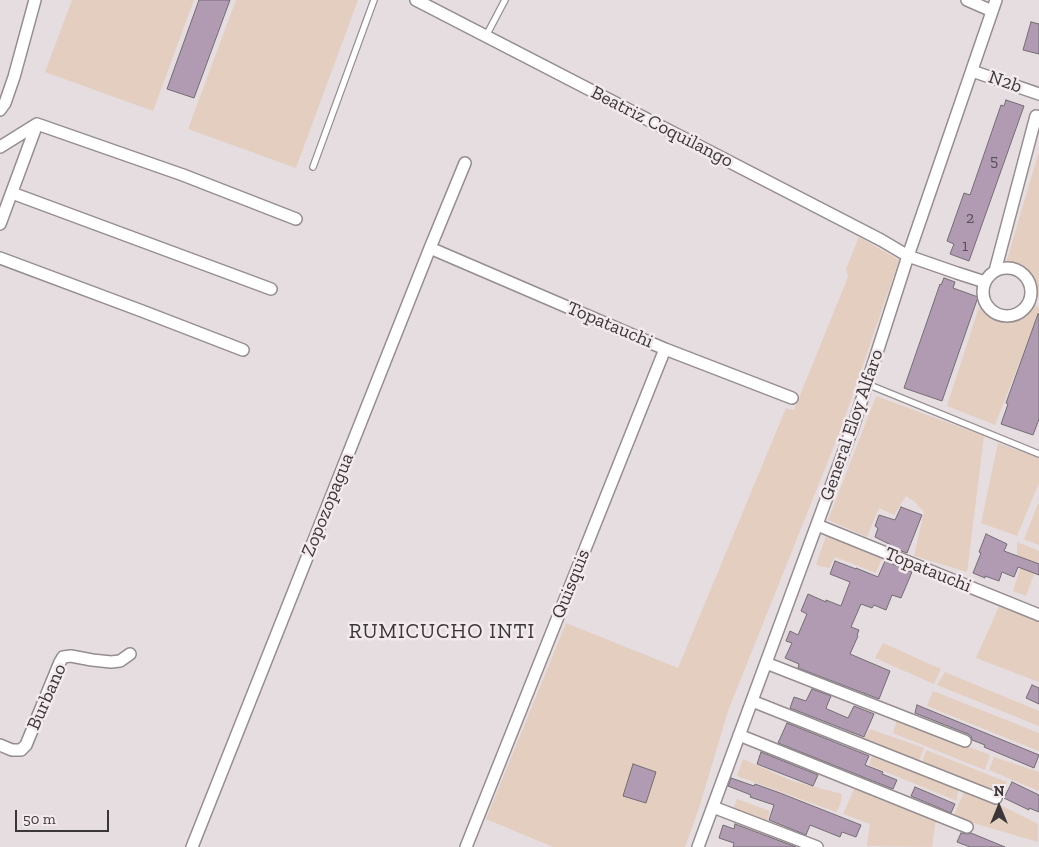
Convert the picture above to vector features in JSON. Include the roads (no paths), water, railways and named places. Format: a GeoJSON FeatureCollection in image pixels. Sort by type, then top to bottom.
{"type":"FeatureCollection","features":[{"type":"Feature","properties":{"kind":"street"},"geometry":{"type":"LineString","coordinates":[[0,110],[14,77],[35,0]]}},
{"type":"Feature","properties":{"kind":"street","name":"Beatriz Coquilango"},"geometry":{"type":"LineString","coordinates":[[416,0],[864,231],[908,256],[985,282]]}},
{"type":"Feature","properties":{"kind":"street"},"geometry":{"type":"LineString","coordinates":[[967,0],[994,6]]}},
{"type":"Feature","properties":{"kind":"street","name":"General Eloy Alfaro"},"geometry":{"type":"LineString","coordinates":[[698,847],[854,424],[908,256],[994,6]]}},
{"type":"Feature","properties":{"kind":"street","name":"N2b"},"geometry":{"type":"LineString","coordinates":[[972,71],[1039,94]]}},
{"type":"Feature","properties":{"kind":"street"},"geometry":{"type":"LineString","coordinates":[[996,271],[1036,116]]}},
{"type":"Feature","properties":{"kind":"street"},"geometry":{"type":"LineString","coordinates":[[0,147],[37,124]]}},
{"type":"Feature","properties":{"kind":"street"},"geometry":{"type":"LineString","coordinates":[[0,224],[37,124]]}},
{"type":"Feature","properties":{"kind":"street"},"geometry":{"type":"LineString","coordinates":[[37,124],[183,175],[296,219]]}},
{"type":"Feature","properties":{"kind":"street","name":"Zopozopagua"},"geometry":{"type":"LineString","coordinates":[[192,847],[465,163]]}},
{"type":"Feature","properties":{"kind":"street"},"geometry":{"type":"LineString","coordinates":[[12,193],[271,289]]}},
{"type":"Feature","properties":{"kind":"street","name":"Topatauchi"},"geometry":{"type":"LineString","coordinates":[[430,248],[665,349],[792,398]]}},
{"type":"Feature","properties":{"kind":"street"},"geometry":{"type":"LineString","coordinates":[[0,258],[243,350]]}},
{"type":"Feature","properties":{"kind":"street"},"geometry":{"type":"LineString","coordinates":[[1003,268],[1011,268],[1025,276],[1034,300],[1014,315],[1006,316],[991,311],[983,298],[982,290],[989,276],[996,271],[1003,268]]}},
{"type":"Feature","properties":{"kind":"street","name":"Quisquis"},"geometry":{"type":"LineString","coordinates":[[466,847],[665,349]]}},
{"type":"Feature","properties":{"kind":"street","name":"Topatauchi"},"geometry":{"type":"LineString","coordinates":[[817,525],[1039,615]]}},
{"type":"Feature","properties":{"kind":"street","name":"Burbano"},"geometry":{"type":"LineString","coordinates":[[0,745],[12,750],[21,750],[26,745],[63,657],[71,656],[111,662],[120,661],[130,654]]}},
{"type":"Feature","properties":{"kind":"street"},"geometry":{"type":"LineString","coordinates":[[766,663],[964,741]]}},
{"type":"Feature","properties":{"kind":"street"},"geometry":{"type":"LineString","coordinates":[[752,701],[996,798]]}},
{"type":"Feature","properties":{"kind":"street"},"geometry":{"type":"LineString","coordinates":[[739,735],[967,828]]}},
{"type":"Feature","properties":{"kind":"street"},"geometry":{"type":"LineString","coordinates":[[713,807],[817,847]]}},
{"type":"Feature","properties":{"kind":"lane"},"geometry":{"type":"LineString","coordinates":[[313,167],[374,0]]}},
{"type":"Feature","properties":{"kind":"lane"},"geometry":{"type":"LineString","coordinates":[[486,36],[505,0]]}},
{"type":"Feature","properties":{"kind":"lane"},"geometry":{"type":"LineString","coordinates":[[867,384],[1039,454]]}},
{"type":"Feature","properties":{"kind":"district","name":"RUMICUCHO INTI"},"geometry":{"type":"Point","coordinates":[442,632]}}]}
